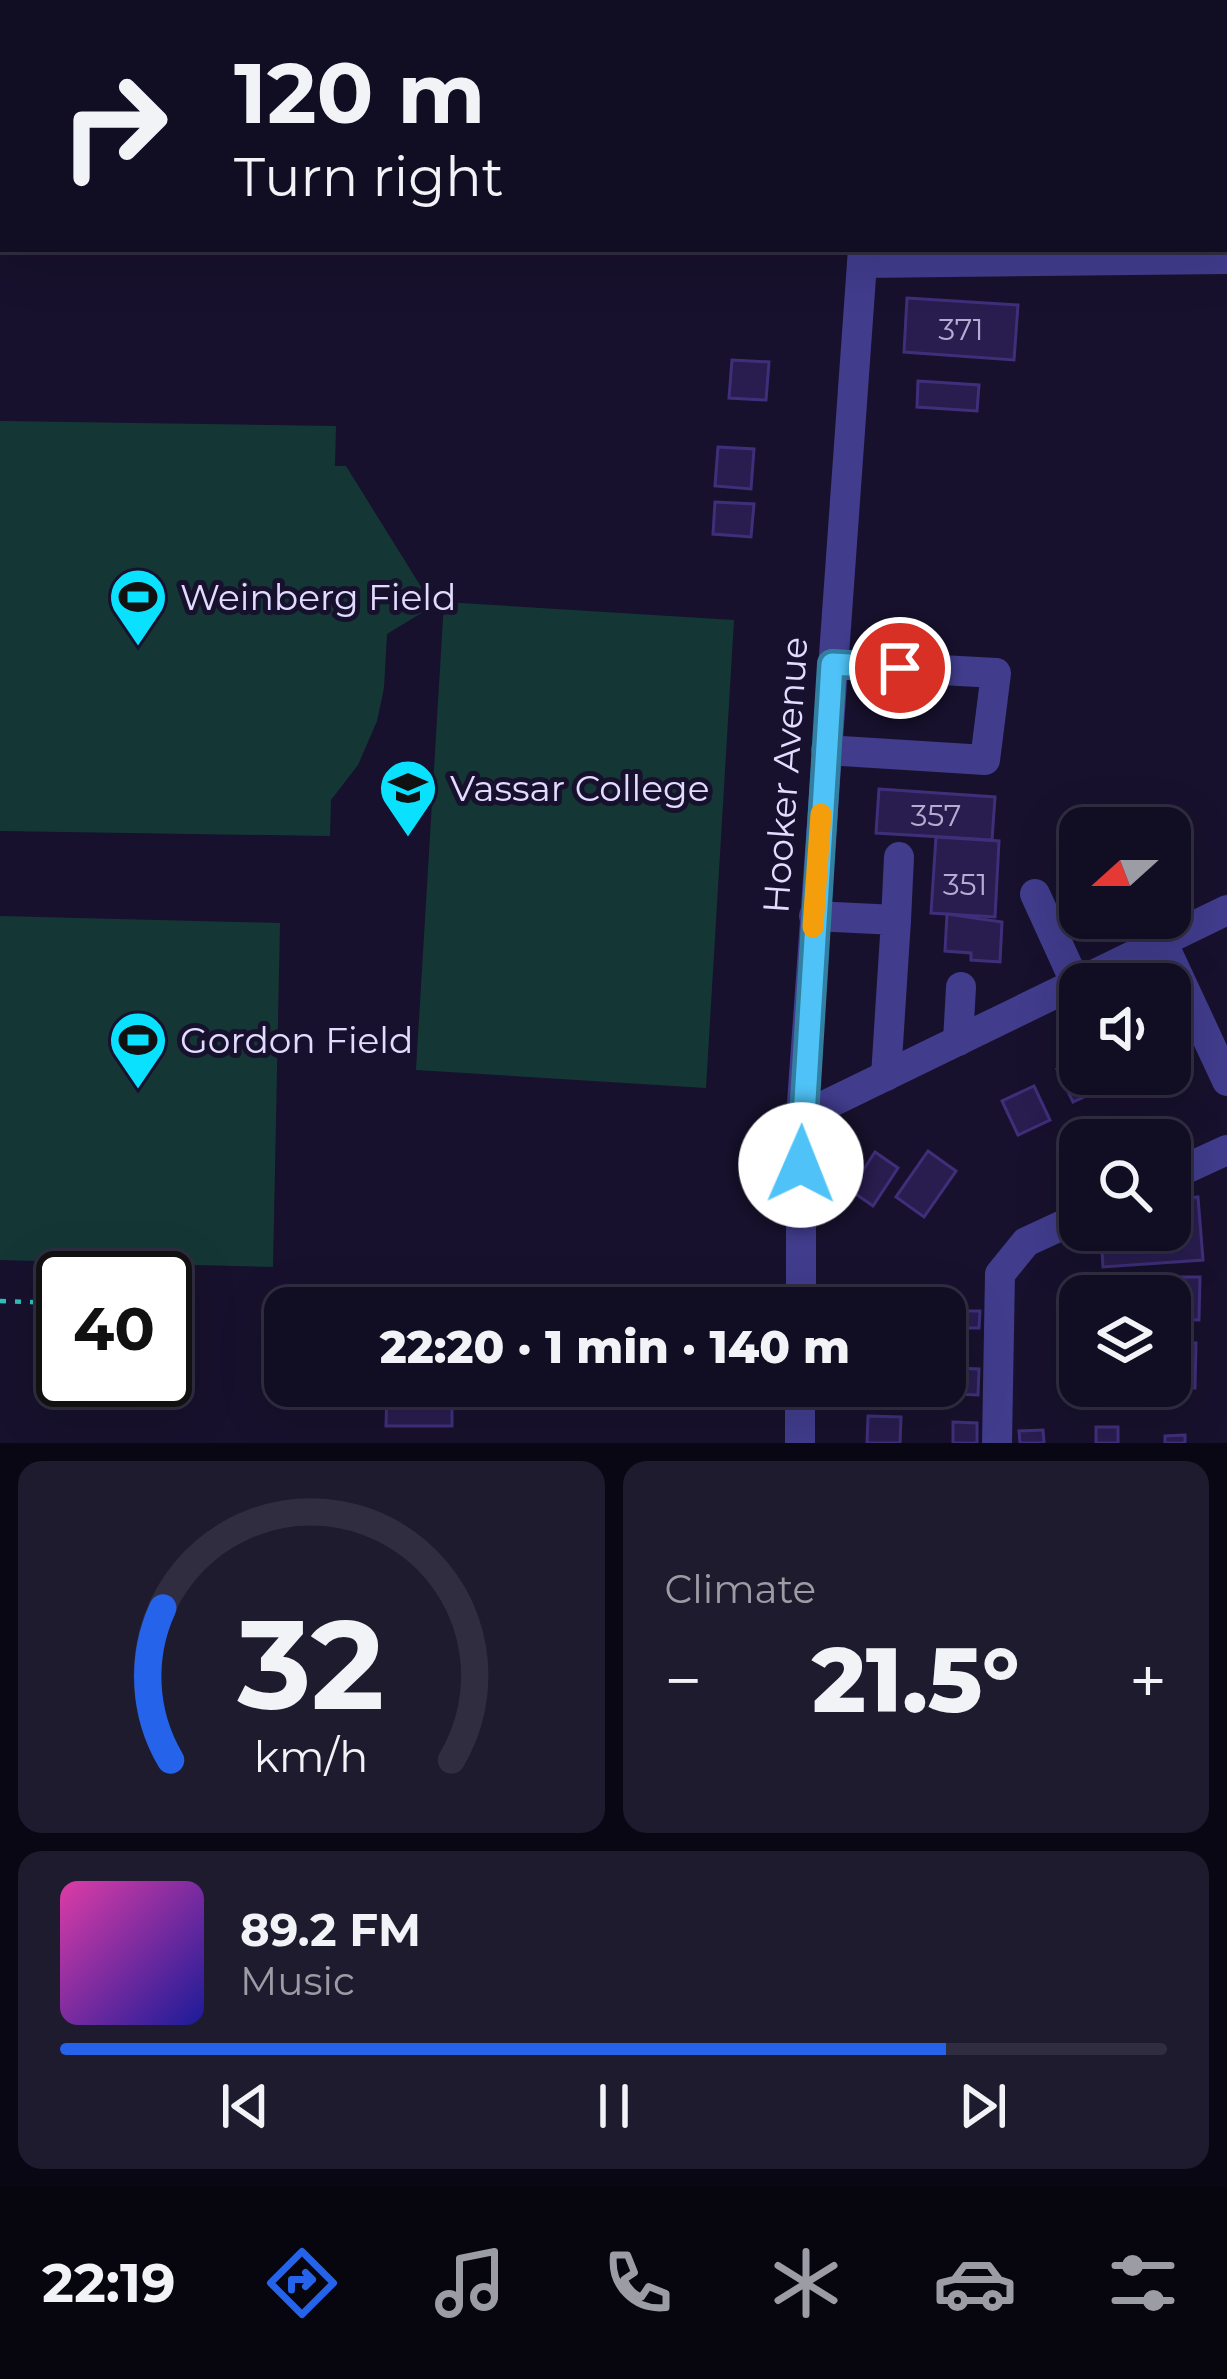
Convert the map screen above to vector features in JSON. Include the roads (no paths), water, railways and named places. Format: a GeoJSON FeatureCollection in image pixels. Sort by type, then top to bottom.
{"type":"FeatureCollection","features":[{"type":"Feature","properties":{"kind":"street"},"geometry":{"type":"LineString","coordinates":[[863,256],[1227,259]]}},
{"type":"Feature","properties":{"kind":"street","name":"Hooker Avenue"},"geometry":{"type":"LineString","coordinates":[[801,1287],[801,1117],[863,256]]}},
{"type":"Feature","properties":{"kind":"street"},"geometry":{"type":"LineString","coordinates":[[826,750],[985,760],[995,673],[832,664]]}},
{"type":"Feature","properties":{"kind":"street"},"geometry":{"type":"LineString","coordinates":[[886,1076],[899,857]]}},
{"type":"Feature","properties":{"kind":"street"},"geometry":{"type":"LineString","coordinates":[[1035,894],[1066,963]]}},
{"type":"Feature","properties":{"kind":"street"},"geometry":{"type":"LineString","coordinates":[[1118,963],[1227,910]]}},
{"type":"Feature","properties":{"kind":"street"},"geometry":{"type":"LineString","coordinates":[[814,916],[896,920]]}},
{"type":"Feature","properties":{"kind":"street"},"geometry":{"type":"LineString","coordinates":[[1162,941],[1227,1082]]}},
{"type":"Feature","properties":{"kind":"street"},"geometry":{"type":"LineString","coordinates":[[958,1041],[961,987]]}},
{"type":"Feature","properties":{"kind":"street"},"geometry":{"type":"LineString","coordinates":[[801,1117],[1059,992]]}},
{"type":"Feature","properties":{"kind":"street"},"geometry":{"type":"LineString","coordinates":[[1191,1166],[1227,1150]]}},
{"type":"Feature","properties":{"kind":"street"},"geometry":{"type":"LineString","coordinates":[[997,1443],[1000,1274],[1025,1242],[1059,1227]]}},
{"type":"Feature","properties":{"kind":"street"},"geometry":{"type":"LineString","coordinates":[[800,1407],[800,1443]]}},
{"type":"Feature","properties":{"kind":"place","name":"Weinberg Field"},"geometry":{"type":"Point","coordinates":[138,648]}},
{"type":"Feature","properties":{"kind":"place","name":"Vassar College"},"geometry":{"type":"Point","coordinates":[408,839]}},
{"type":"Feature","properties":{"kind":"place","name":"Gordon Field"},"geometry":{"type":"Point","coordinates":[138,1091]}}]}
